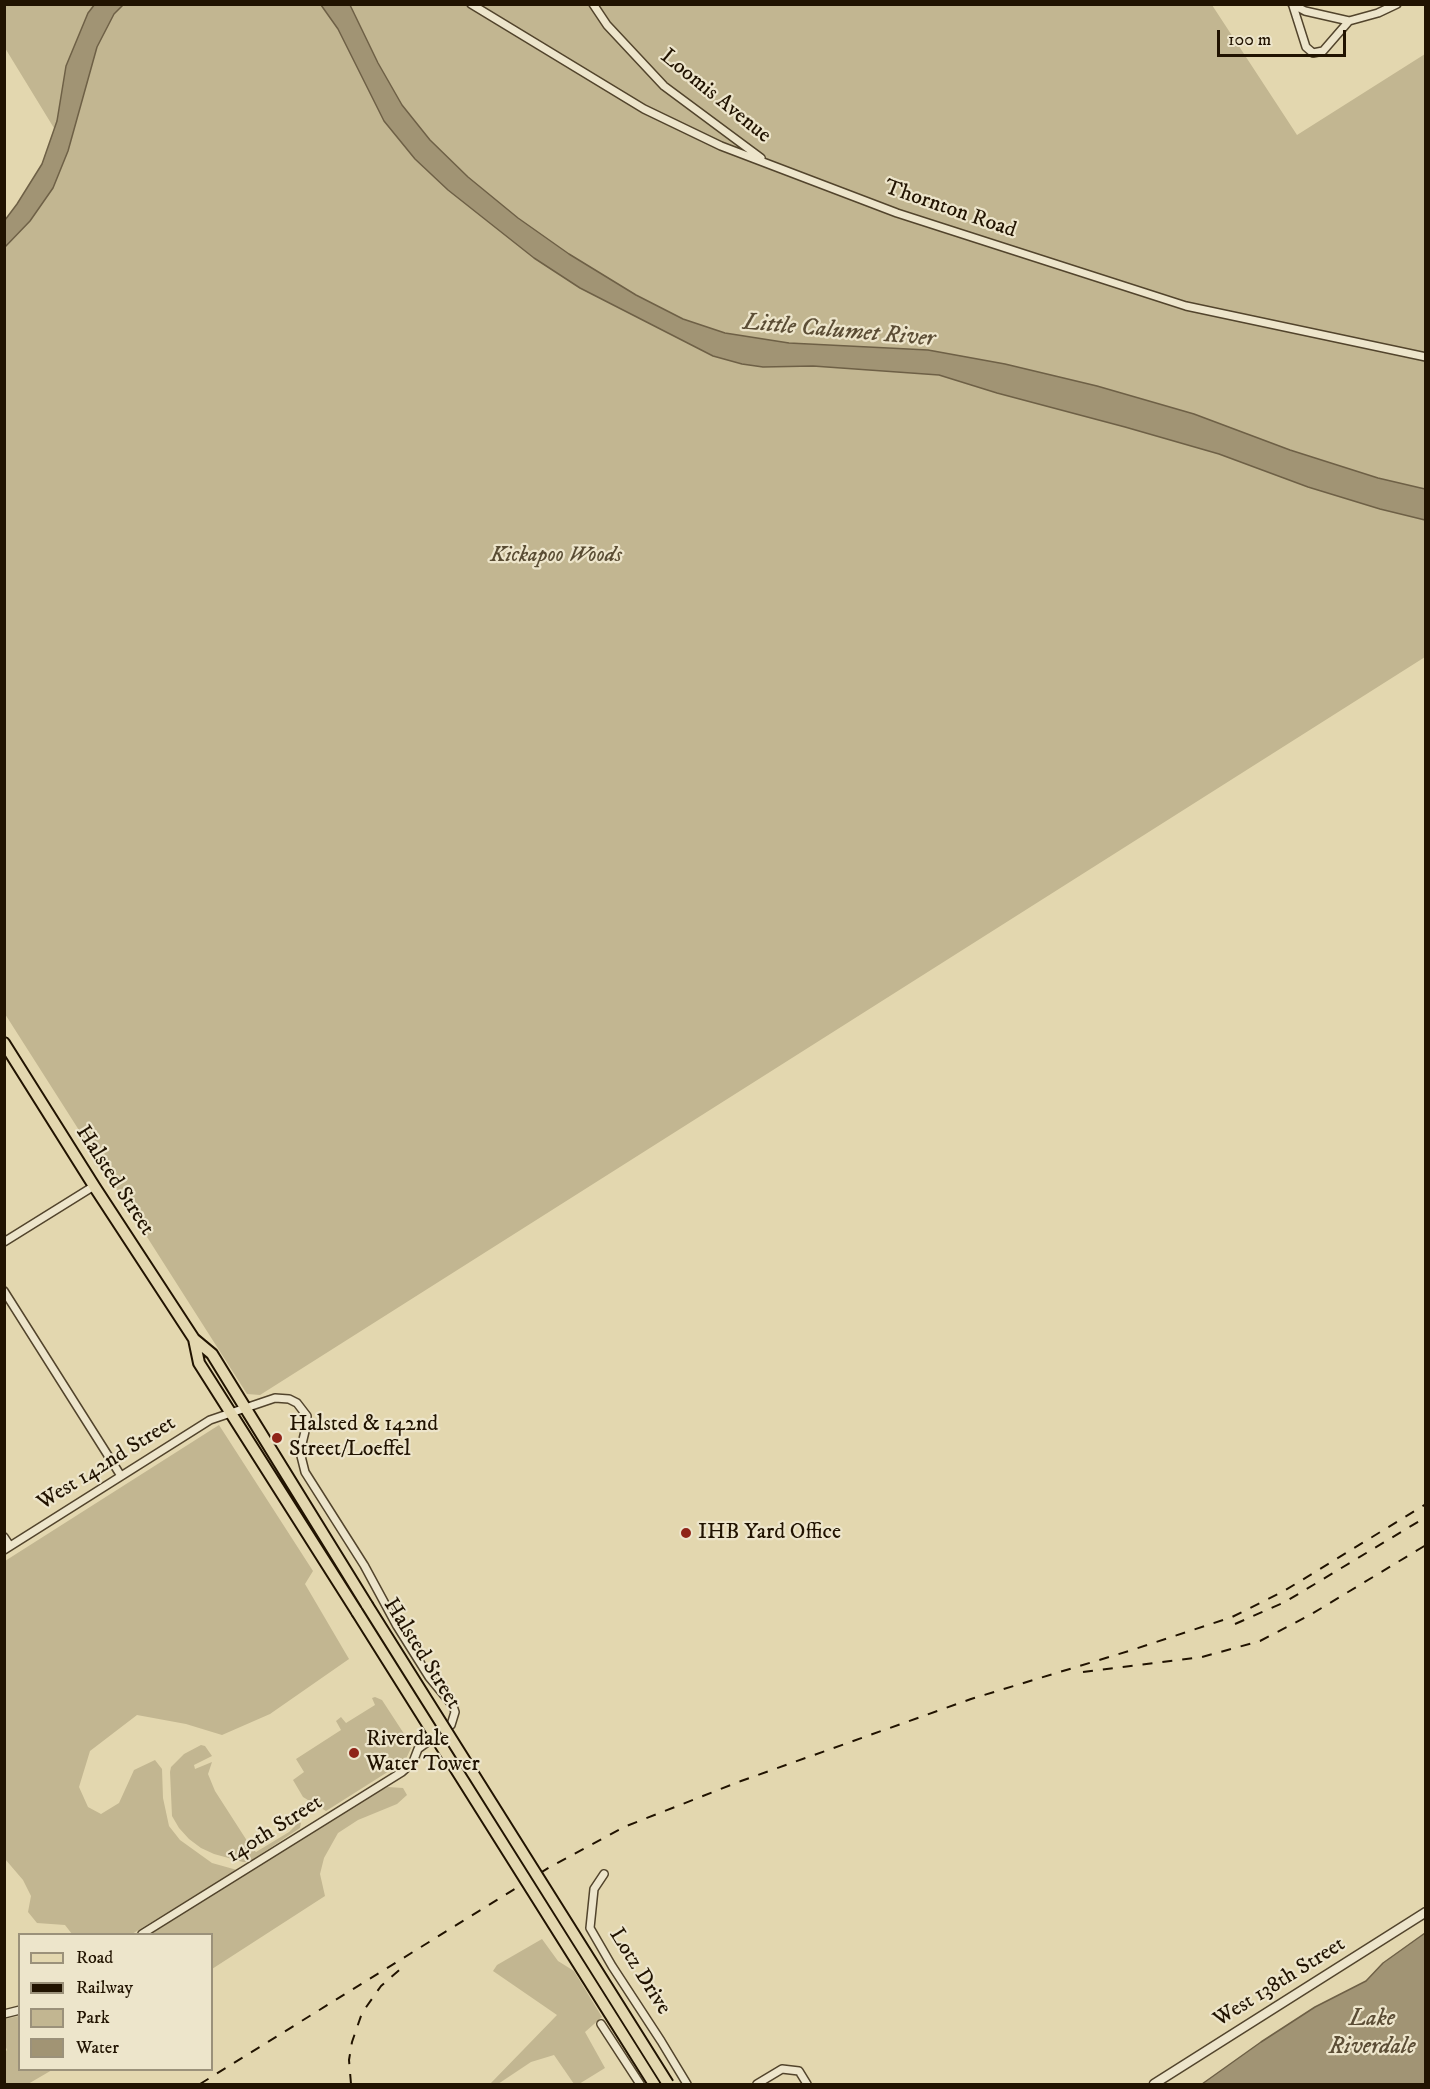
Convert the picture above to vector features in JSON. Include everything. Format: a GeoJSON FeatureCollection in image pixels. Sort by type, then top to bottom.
{"type":"FeatureCollection","features":[{"type":"Feature","properties":{"kind":"main road","name":"Halsted Street"},"geometry":{"type":"LineString","coordinates":[[4,1043],[194,1339],[212,1354],[362,1608],[654,2085]]}},
{"type":"Feature","properties":{"kind":"main road","name":"Halsted Street"},"geometry":{"type":"LineString","coordinates":[[194,1339],[199,1363],[230,1412],[362,1608],[668,2085]]}},
{"type":"Feature","properties":{"kind":"street","name":"Thornton Road"},"geometry":{"type":"LineString","coordinates":[[471,4],[644,109],[721,146],[897,213],[1186,306],[1425,357]]}},
{"type":"Feature","properties":{"kind":"street","name":"Loomis Avenue"},"geometry":{"type":"LineString","coordinates":[[593,4],[608,25],[664,86],[768,163]]}},
{"type":"Feature","properties":{"kind":"street"},"geometry":{"type":"LineString","coordinates":[[1292,5],[1305,11],[1350,21],[1378,13],[1397,4]]}},
{"type":"Feature","properties":{"kind":"street"},"geometry":{"type":"LineString","coordinates":[[1292,5],[1306,47],[1313,53],[1323,51],[1350,21]]}},
{"type":"Feature","properties":{"kind":"street"},"geometry":{"type":"LineString","coordinates":[[4,1242],[94,1186]]}},
{"type":"Feature","properties":{"kind":"street"},"geometry":{"type":"LineString","coordinates":[[4,1292],[121,1476]]}},
{"type":"Feature","properties":{"kind":"street","name":"140th Street"},"geometry":{"type":"LineString","coordinates":[[145,1933],[402,1772],[413,1762],[418,1749],[452,1725],[455,1712],[453,1706],[429,1677],[364,1565],[305,1472],[300,1452],[307,1416],[297,1403],[289,1399],[275,1398],[245,1407]]}},
{"type":"Feature","properties":{"kind":"street","name":"West 142nd Street"},"geometry":{"type":"LineString","coordinates":[[7,1548],[210,1420],[245,1407]]}},
{"type":"Feature","properties":{"kind":"street"},"geometry":{"type":"LineString","coordinates":[[4,1537],[7,1548]]}},
{"type":"Feature","properties":{"kind":"street","name":"Lotz Drive"},"geometry":{"type":"LineString","coordinates":[[604,1875],[594,1889],[590,1928],[687,2085]]}},
{"type":"Feature","properties":{"kind":"street","name":"West 138th Street"},"geometry":{"type":"LineString","coordinates":[[1154,2085],[1425,1912]]}},
{"type":"Feature","properties":{"kind":"street"},"geometry":{"type":"LineString","coordinates":[[601,2024],[640,2084]]}},
{"type":"Feature","properties":{"kind":"street"},"geometry":{"type":"LineString","coordinates":[[758,2085],[782,2069],[798,2071],[807,2085]]}},
{"type":"Feature","properties":{"kind":"green space","name":"Kickapoo Woods"},"geometry":{"type":"Polygon","coordinates":[[[5,5],[1212,5],[1297,135],[1425,54],[1425,657],[260,1395],[247,1394],[5,1014],[5,247],[30,221],[53,188],[68,151],[5,48],[5,5]]]}},
{"type":"Feature","properties":{"kind":"green space"},"geometry":{"type":"Polygon","coordinates":[[[219,1425],[313,1571],[305,1584],[349,1659],[270,1714],[222,1735],[186,1724],[137,1715],[90,1751],[79,1787],[88,1807],[101,1814],[119,1803],[134,1770],[155,1760],[162,1769],[163,1798],[169,1826],[180,1840],[212,1863],[237,1870],[134,1933],[71,1933],[65,1925],[37,1923],[28,1912],[31,1896],[23,1880],[5,1859],[5,1561],[219,1425]]]}},
{"type":"Feature","properties":{"kind":"green space"},"geometry":{"type":"Polygon","coordinates":[[[372,1698],[382,1700],[412,1746],[405,1761],[326,1811],[303,1797],[293,1780],[304,1772],[296,1759],[341,1730],[336,1721],[341,1717],[346,1723],[375,1705],[372,1698]]]}},
{"type":"Feature","properties":{"kind":"green space"},"geometry":{"type":"Polygon","coordinates":[[[201,1745],[205,1746],[212,1756],[194,1765],[195,1769],[212,1762],[208,1774],[215,1791],[256,1852],[289,1832],[299,1822],[301,1823],[300,1828],[249,1862],[214,1854],[189,1839],[172,1816],[170,1772],[171,1767],[184,1754],[201,1745]]]}},
{"type":"Feature","properties":{"kind":"green space"},"geometry":{"type":"Polygon","coordinates":[[[388,1787],[403,1788],[407,1795],[397,1804],[358,1820],[338,1833],[324,1858],[320,1874],[325,1896],[213,1968],[213,1933],[153,1933],[358,1802],[388,1787]]]}},
{"type":"Feature","properties":{"kind":"green space"},"geometry":{"type":"Polygon","coordinates":[[[542,1939],[558,1961],[574,1971],[602,2017],[585,2032],[605,2068],[579,2084],[574,2084],[554,2055],[531,2062],[498,2084],[490,2084],[557,2015],[493,1971],[497,1965],[542,1939]]]}},
{"type":"Feature","properties":{"kind":"green space"},"geometry":{"type":"Polygon","coordinates":[[[18,2016],[18,2071],[50,2071],[28,2084],[5,2084],[5,2052],[7,2050],[5,2019],[18,2016]]]}},
{"type":"Feature","properties":{"kind":"water"},"geometry":{"type":"Polygon","coordinates":[[[95,4],[123,5],[114,14],[97,47],[68,151],[53,188],[30,221],[5,247],[5,220],[42,164],[57,121],[66,66],[88,13],[95,4]]]}},
{"type":"Feature","properties":{"kind":"water"},"geometry":{"type":"Polygon","coordinates":[[[321,5],[350,5],[378,63],[402,105],[430,140],[468,177],[518,218],[569,254],[636,295],[683,319],[725,333],[789,343],[928,350],[1005,364],[1097,386],[1194,414],[1290,450],[1378,478],[1425,489],[1425,520],[1308,487],[1219,454],[939,375],[813,366],[763,367],[713,356],[580,288],[534,258],[448,190],[415,159],[384,121],[338,29],[321,5]]]}},
{"type":"Feature","properties":{"kind":"water","name":"Lake Riverdale"},"geometry":{"type":"Polygon","coordinates":[[[1425,1933],[1425,2084],[1202,2084],[1315,2007],[1366,1981],[1383,1963],[1425,1933]]]}},
{"type":"Feature","properties":{"kind":"railway"},"geometry":{"type":"LineString","coordinates":[[200,2084],[550,1867],[624,1827],[741,1781],[971,1699],[1232,1617],[1284,1591],[1426,1504]]}},
{"type":"Feature","properties":{"kind":"railway"},"geometry":{"type":"LineString","coordinates":[[1235,1624],[1285,1602],[1426,1517]]}},
{"type":"Feature","properties":{"kind":"railway"},"geometry":{"type":"LineString","coordinates":[[1083,1672],[1202,1657],[1260,1641],[1310,1615],[1426,1545]]}},
{"type":"Feature","properties":{"kind":"railway"},"geometry":{"type":"LineString","coordinates":[[351,2084],[349,2060],[352,2042],[362,2013],[381,1986],[405,1965]]}},
{"type":"Feature","properties":{"kind":"place","name":"Halsted & 142nd Street/Loeffel"},"geometry":{"type":"Point","coordinates":[277,1438]}},
{"type":"Feature","properties":{"kind":"place","name":"IHB Yard Office"},"geometry":{"type":"Point","coordinates":[686,1533]}},
{"type":"Feature","properties":{"kind":"place","name":"Riverdale Water Tower"},"geometry":{"type":"Point","coordinates":[354,1753]}},
{"type":"Feature","properties":{"kind":"water label","name":"Little Calumet River"},"geometry":{"type":"Point","coordinates":[839,332]}}]}
